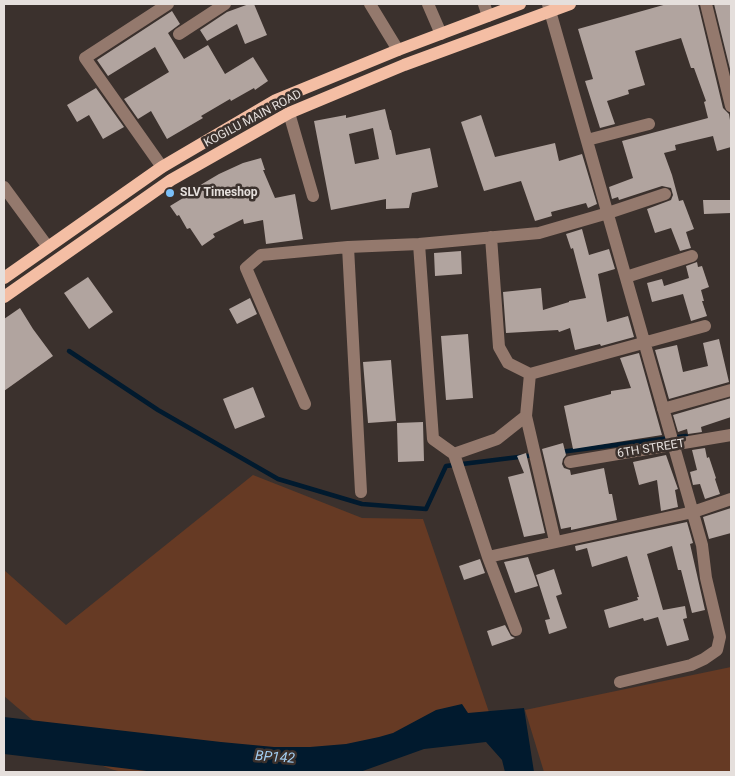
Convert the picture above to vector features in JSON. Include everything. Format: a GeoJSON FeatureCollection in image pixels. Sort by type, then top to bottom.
{"type":"FeatureCollection","features":[{"type":"Feature","properties":{"kind":"main road","name":"KOGILU MAIN ROAD"},"geometry":{"type":"LineString","coordinates":[[4,278],[162,167],[276,100],[441,34],[486,10],[520,4]]}},
{"type":"Feature","properties":{"kind":"main road","name":"KOGILU MAIN ROAD"},"geometry":{"type":"LineString","coordinates":[[4,297],[171,180],[289,113],[549,7],[570,4]]}},
{"type":"Feature","properties":{"kind":"main road"},"geometry":{"type":"LineString","coordinates":[[67,234],[77,246]]}},
{"type":"Feature","properties":{"kind":"street"},"geometry":{"type":"LineString","coordinates":[[162,167],[85,58],[168,4]]}},
{"type":"Feature","properties":{"kind":"street"},"geometry":{"type":"LineString","coordinates":[[179,34],[225,4]]}},
{"type":"Feature","properties":{"kind":"street"},"geometry":{"type":"LineString","coordinates":[[428,4],[441,34]]}},
{"type":"Feature","properties":{"kind":"street"},"geometry":{"type":"LineString","coordinates":[[706,4],[731,106]]}},
{"type":"Feature","properties":{"kind":"street"},"geometry":{"type":"LineString","coordinates":[[372,5],[398,50]]}},
{"type":"Feature","properties":{"kind":"street"},"geometry":{"type":"LineString","coordinates":[[549,7],[702,545],[706,578],[720,637],[717,650],[691,665],[620,682]]}},
{"type":"Feature","properties":{"kind":"street"},"geometry":{"type":"LineString","coordinates":[[289,113],[313,196]]}},
{"type":"Feature","properties":{"kind":"street"},"geometry":{"type":"LineString","coordinates":[[587,140],[649,124]]}},
{"type":"Feature","properties":{"kind":"street"},"geometry":{"type":"LineString","coordinates":[[4,187],[48,247]]}},
{"type":"Feature","properties":{"kind":"street"},"geometry":{"type":"LineString","coordinates":[[305,404],[246,268],[261,255],[348,246],[419,244],[539,233],[665,194]]}},
{"type":"Feature","properties":{"kind":"street"},"geometry":{"type":"LineString","coordinates":[[491,237],[499,347],[508,363],[530,374],[705,326]]}},
{"type":"Feature","properties":{"kind":"street"},"geometry":{"type":"LineString","coordinates":[[419,244],[433,439],[454,454],[488,557],[516,630]]}},
{"type":"Feature","properties":{"kind":"street"},"geometry":{"type":"LineString","coordinates":[[348,246],[360,492]]}},
{"type":"Feature","properties":{"kind":"street"},"geometry":{"type":"LineString","coordinates":[[626,277],[692,256]]}},
{"type":"Feature","properties":{"kind":"street"},"geometry":{"type":"LineString","coordinates":[[530,374],[526,416],[555,541]]}},
{"type":"Feature","properties":{"kind":"street"},"geometry":{"type":"LineString","coordinates":[[663,409],[731,390]]}},
{"type":"Feature","properties":{"kind":"street"},"geometry":{"type":"LineString","coordinates":[[454,454],[497,439],[526,416]]}},
{"type":"Feature","properties":{"kind":"street","name":"6TH STREET"},"geometry":{"type":"LineString","coordinates":[[570,462],[731,435]]}},
{"type":"Feature","properties":{"kind":"street"},"geometry":{"type":"LineString","coordinates":[[488,557],[693,512],[731,499]]}},
{"type":"Feature","properties":{"kind":"shaded area"},"geometry":{"type":"Polygon","coordinates":[[[253,475],[362,518],[423,519],[491,718],[242,772],[122,772],[90,760],[59,741],[4,696],[4,570],[66,625],[253,475]]]}},
{"type":"Feature","properties":{"kind":"shaded area"},"geometry":{"type":"Polygon","coordinates":[[[731,667],[731,772],[544,772],[525,710],[731,667]]]}},
{"type":"Feature","properties":{"kind":"water","name":"BP142"},"geometry":{"type":"Polygon","coordinates":[[[462,704],[468,713],[524,708],[534,772],[505,772],[502,760],[486,742],[424,749],[360,772],[155,772],[4,754],[4,717],[221,742],[274,747],[310,747],[346,744],[379,737],[393,733],[436,710],[462,704]]]}},
{"type":"Feature","properties":{"kind":"building"},"geometry":{"type":"Polygon","coordinates":[[[254,4],[267,35],[245,44],[237,24],[207,41],[200,30],[227,12],[254,4]]]}},
{"type":"Feature","properties":{"kind":"building"},"geometry":{"type":"Polygon","coordinates":[[[667,4],[698,4],[723,108],[729,114],[731,126],[731,147],[717,151],[713,136],[675,145],[676,150],[664,153],[679,201],[683,200],[694,229],[686,232],[691,248],[680,251],[671,228],[655,233],[647,209],[671,200],[673,195],[671,188],[662,186],[619,200],[618,197],[612,199],[609,187],[633,178],[622,141],[708,118],[704,102],[706,101],[694,68],[691,68],[681,38],[635,51],[645,85],[628,90],[629,94],[607,101],[615,124],[600,128],[585,81],[593,79],[578,29],[667,4]]]}},
{"type":"Feature","properties":{"kind":"building"},"geometry":{"type":"Polygon","coordinates":[[[714,4],[731,4],[731,73],[714,4]]]}},
{"type":"Feature","properties":{"kind":"building"},"geometry":{"type":"Polygon","coordinates":[[[172,11],[180,24],[168,33],[184,59],[208,45],[225,74],[253,57],[268,81],[255,90],[254,88],[231,101],[230,99],[201,116],[203,118],[167,139],[151,111],[138,119],[124,99],[169,72],[155,47],[108,76],[97,60],[172,11]]]}},
{"type":"Feature","properties":{"kind":"building"},"geometry":{"type":"Polygon","coordinates":[[[96,88],[124,127],[103,139],[89,115],[77,122],[67,105],[96,88]]]}},
{"type":"Feature","properties":{"kind":"building"},"geometry":{"type":"Polygon","coordinates":[[[385,109],[396,155],[430,148],[438,187],[412,193],[409,208],[386,209],[386,199],[331,210],[314,121],[346,115],[346,118],[385,109]],[[373,128],[349,134],[355,164],[379,159],[373,128]]]}},
{"type":"Feature","properties":{"kind":"building"},"geometry":{"type":"Polygon","coordinates":[[[481,115],[495,157],[555,143],[559,161],[582,154],[597,204],[588,208],[586,203],[551,212],[552,216],[535,221],[521,181],[484,191],[461,122],[481,115]]]}},
{"type":"Feature","properties":{"kind":"building"},"geometry":{"type":"Polygon","coordinates":[[[261,158],[265,170],[263,170],[275,198],[295,194],[303,239],[266,244],[263,220],[244,224],[243,219],[213,234],[215,237],[202,246],[190,228],[187,229],[179,215],[177,216],[170,206],[219,174],[243,163],[261,158]]]}},
{"type":"Feature","properties":{"kind":"building"},"geometry":{"type":"Polygon","coordinates":[[[703,200],[731,200],[731,213],[704,214],[703,200]]]}},
{"type":"Feature","properties":{"kind":"building"},"geometry":{"type":"Polygon","coordinates":[[[582,229],[589,255],[609,249],[615,269],[598,274],[607,322],[628,316],[634,337],[601,346],[600,344],[575,350],[570,328],[559,332],[558,330],[506,333],[503,292],[541,288],[543,310],[569,301],[586,298],[573,248],[571,249],[566,234],[582,229]]]}},
{"type":"Feature","properties":{"kind":"building"},"geometry":{"type":"Polygon","coordinates":[[[461,251],[462,274],[435,276],[434,253],[461,251]]]}},
{"type":"Feature","properties":{"kind":"building"},"geometry":{"type":"Polygon","coordinates":[[[697,262],[698,267],[702,266],[709,287],[701,290],[707,316],[691,321],[683,294],[652,302],[647,283],[662,279],[664,286],[689,278],[686,266],[697,262]]]}},
{"type":"Feature","properties":{"kind":"building"},"geometry":{"type":"Polygon","coordinates":[[[88,277],[113,312],[89,329],[64,293],[88,277]]]}},
{"type":"Feature","properties":{"kind":"building"},"geometry":{"type":"Polygon","coordinates":[[[250,298],[257,314],[237,324],[229,309],[250,298]]]}},
{"type":"Feature","properties":{"kind":"building"},"geometry":{"type":"Polygon","coordinates":[[[20,308],[53,356],[4,391],[4,319],[20,308]]]}},
{"type":"Feature","properties":{"kind":"building"},"geometry":{"type":"Polygon","coordinates":[[[468,334],[473,398],[446,400],[441,336],[468,334]]]}},
{"type":"Feature","properties":{"kind":"building"},"geometry":{"type":"Polygon","coordinates":[[[719,339],[729,382],[669,399],[655,350],[677,345],[683,372],[708,366],[703,343],[719,339]]]}},
{"type":"Feature","properties":{"kind":"building"},"geometry":{"type":"Polygon","coordinates":[[[639,353],[662,435],[573,449],[564,406],[611,394],[611,391],[631,388],[620,358],[639,353]]]}},
{"type":"Feature","properties":{"kind":"building"},"geometry":{"type":"Polygon","coordinates":[[[391,360],[396,421],[368,423],[363,362],[391,360]]]}},
{"type":"Feature","properties":{"kind":"building"},"geometry":{"type":"Polygon","coordinates":[[[253,387],[265,417],[235,429],[223,399],[253,387]]]}},
{"type":"Feature","properties":{"kind":"building"},"geometry":{"type":"Polygon","coordinates":[[[731,398],[731,417],[701,427],[702,432],[688,434],[687,429],[678,432],[673,415],[731,398]]]}},
{"type":"Feature","properties":{"kind":"building"},"geometry":{"type":"Polygon","coordinates":[[[423,422],[424,461],[398,462],[397,423],[423,422]]]}},
{"type":"Feature","properties":{"kind":"building"},"geometry":{"type":"Polygon","coordinates":[[[563,443],[566,455],[562,464],[564,468],[570,470],[571,475],[604,468],[617,520],[571,530],[571,527],[561,529],[542,449],[563,443]]]}},
{"type":"Feature","properties":{"kind":"building"},"geometry":{"type":"Polygon","coordinates":[[[705,448],[720,494],[705,499],[700,484],[693,485],[690,472],[697,470],[692,450],[705,448]]]}},
{"type":"Feature","properties":{"kind":"building"},"geometry":{"type":"Polygon","coordinates":[[[526,453],[545,533],[524,537],[508,477],[524,473],[517,456],[526,453]]]}},
{"type":"Feature","properties":{"kind":"building"},"geometry":{"type":"Polygon","coordinates":[[[666,455],[678,489],[675,490],[678,507],[661,511],[657,480],[639,485],[633,462],[666,455]]]}},
{"type":"Feature","properties":{"kind":"building"},"geometry":{"type":"Polygon","coordinates":[[[731,508],[731,533],[709,539],[703,517],[731,508]]]}},
{"type":"Feature","properties":{"kind":"building"},"geometry":{"type":"Polygon","coordinates":[[[687,522],[693,543],[690,544],[705,610],[692,613],[681,570],[678,570],[672,546],[647,554],[663,610],[685,606],[687,618],[683,619],[689,640],[667,646],[658,617],[644,621],[643,618],[609,628],[604,610],[638,600],[637,597],[639,597],[627,556],[592,567],[587,548],[576,551],[575,546],[687,522]]]}},
{"type":"Feature","properties":{"kind":"building"},"geometry":{"type":"Polygon","coordinates":[[[528,557],[538,586],[515,593],[504,562],[528,557]]]}},
{"type":"Feature","properties":{"kind":"building"},"geometry":{"type":"Polygon","coordinates":[[[480,559],[485,573],[464,580],[459,566],[480,559]]]}},
{"type":"Feature","properties":{"kind":"building"},"geometry":{"type":"Polygon","coordinates":[[[554,569],[562,594],[556,596],[567,628],[549,634],[545,620],[550,619],[536,575],[554,569]]]}},
{"type":"Feature","properties":{"kind":"building"},"geometry":{"type":"Polygon","coordinates":[[[505,625],[511,636],[515,638],[492,646],[487,631],[505,625]]]}},
{"type":"Feature","properties":{"kind":"waterway"},"geometry":{"type":"LineString","coordinates":[[69,351],[158,410],[278,479],[362,504],[426,509],[446,466],[535,455]]}},
{"type":"Feature","properties":{"kind":"waterway"},"geometry":{"type":"LineString","coordinates":[[560,452],[686,436]]}},
{"type":"Feature","properties":{"kind":"place","name":"SLV Timeshop"},"geometry":{"type":"Point","coordinates":[170,193]}}]}
